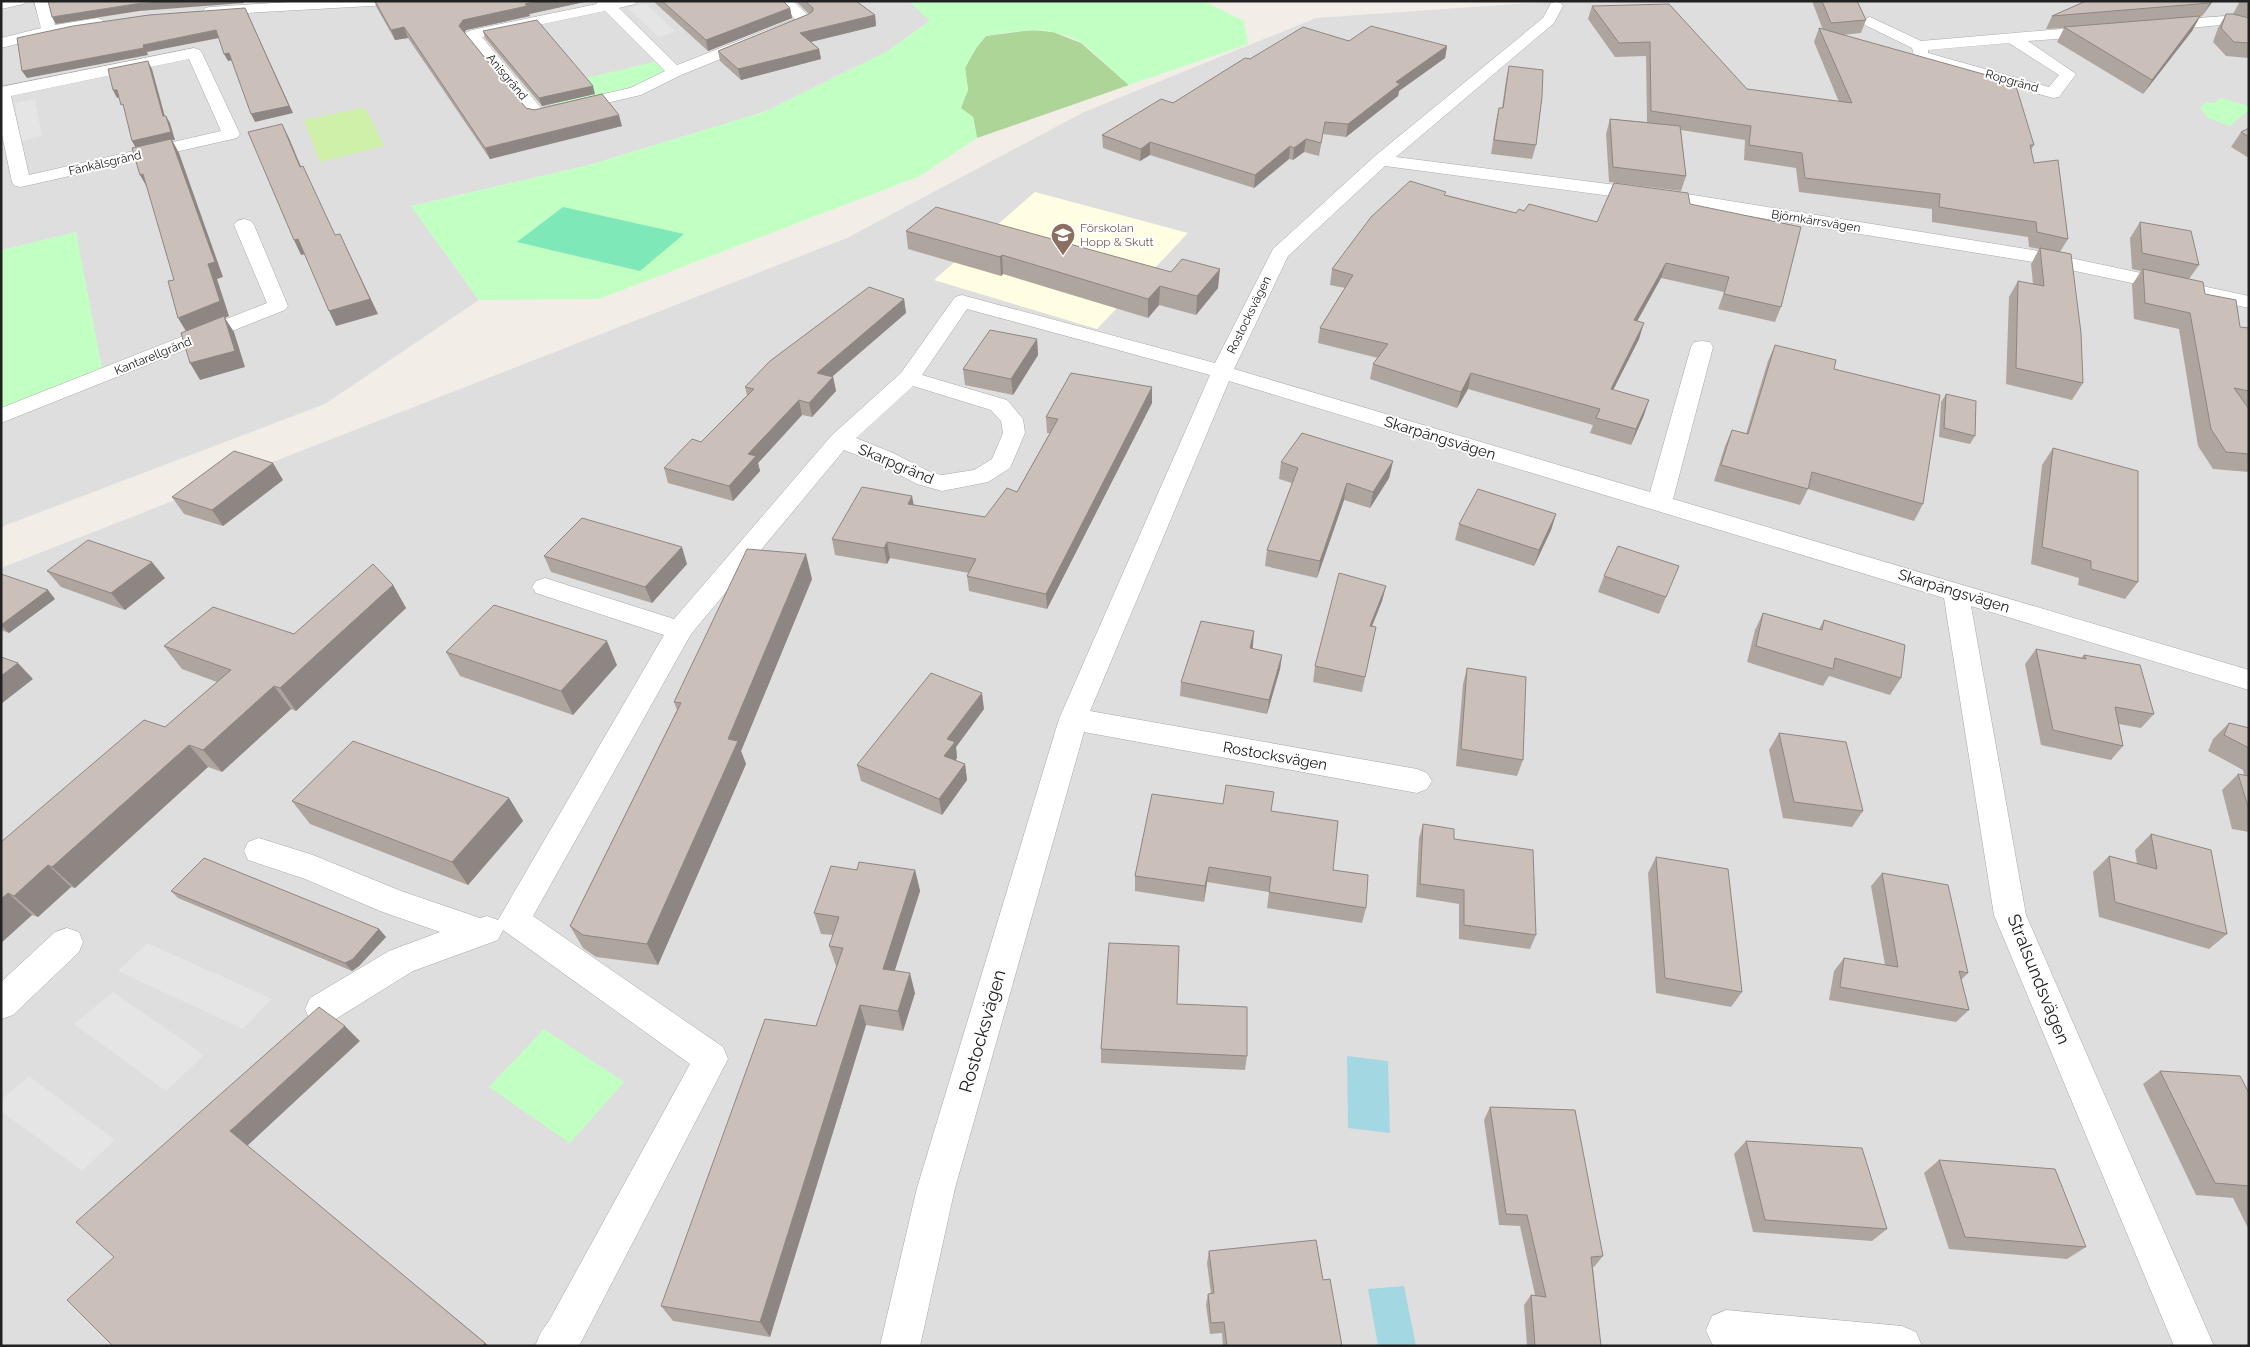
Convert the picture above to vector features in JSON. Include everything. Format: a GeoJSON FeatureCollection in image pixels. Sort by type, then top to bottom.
{"type":"FeatureCollection","features":[{"type":"Feature","properties":{"kind":"street"},"geometry":{"type":"LineString","coordinates":[[1,4],[18,1]]}},
{"type":"Feature","properties":{"kind":"street"},"geometry":{"type":"LineString","coordinates":[[41,1],[49,31]]}},
{"type":"Feature","properties":{"kind":"street"},"geometry":{"type":"LineString","coordinates":[[193,12],[388,1]]}},
{"type":"Feature","properties":{"kind":"street","name":"Anisgränd"},"geometry":{"type":"LineString","coordinates":[[630,1],[605,4],[472,36],[537,114],[635,92],[675,72],[805,20],[784,1]]}},
{"type":"Feature","properties":{"kind":"street"},"geometry":{"type":"LineString","coordinates":[[605,4],[675,72]]}},
{"type":"Feature","properties":{"kind":"street","name":"Rostocksvägen"},"geometry":{"type":"LineString","coordinates":[[900,1346],[936,1188],[1073,719],[1222,372],[1280,253],[1381,160],[1549,20],[1556,6]]}},
{"type":"Feature","properties":{"kind":"street"},"geometry":{"type":"LineString","coordinates":[[2140,28],[2222,14],[2241,26]]}},
{"type":"Feature","properties":{"kind":"street"},"geometry":{"type":"LineString","coordinates":[[1,43],[49,31],[112,21]]}},
{"type":"Feature","properties":{"kind":"street","name":"Ropgränd"},"geometry":{"type":"LineString","coordinates":[[1870,22],[1919,46],[1921,56],[2053,93],[2068,74],[2012,38]]}},
{"type":"Feature","properties":{"kind":"street"},"geometry":{"type":"LineString","coordinates":[[1919,46],[2111,30]]}},
{"type":"Feature","properties":{"kind":"street","name":"Fänkålsgränd"},"geometry":{"type":"LineString","coordinates":[[1,187],[231,134],[194,53],[1,93],[21,182]]}},
{"type":"Feature","properties":{"kind":"street","name":"Björnkärrsvägen"},"geometry":{"type":"LineString","coordinates":[[1381,160],[1687,200],[2033,256],[2247,304]]}},
{"type":"Feature","properties":{"kind":"street","name":"Kantarellgränd"},"geometry":{"type":"LineString","coordinates":[[1,416],[278,306],[244,225]]}},
{"type":"Feature","properties":{"kind":"street","name":"Skarpgränd"},"geometry":{"type":"LineString","coordinates":[[909,378],[999,405],[1012,419],[1014,433],[1002,463],[980,477],[942,483],[925,479],[885,458],[840,440],[909,378],[962,301],[1222,372]]}},
{"type":"Feature","properties":{"kind":"street"},"geometry":{"type":"LineString","coordinates":[[1659,504],[1702,346]]}},
{"type":"Feature","properties":{"kind":"street","name":"Skarpängsvägen"},"geometry":{"type":"LineString","coordinates":[[1222,372],[2249,680]]}},
{"type":"Feature","properties":{"kind":"street"},"geometry":{"type":"LineString","coordinates":[[322,1009],[401,961],[514,920],[674,643],[679,630],[840,440]]}},
{"type":"Feature","properties":{"kind":"street"},"geometry":{"type":"LineString","coordinates":[[545,587],[679,630]]}},
{"type":"Feature","properties":{"kind":"street","name":"Stralsundsvägen"},"geometry":{"type":"LineString","coordinates":[[1956,592],[2010,915],[2194,1346]]}},
{"type":"Feature","properties":{"kind":"street","name":"Rostocksvägen"},"geometry":{"type":"LineString","coordinates":[[1073,719],[1417,781]]}},
{"type":"Feature","properties":{"kind":"street"},"geometry":{"type":"LineString","coordinates":[[259,851],[313,868],[391,900],[479,932]]}},
{"type":"Feature","properties":{"kind":"street"},"geometry":{"type":"LineString","coordinates":[[514,920],[711,1059],[563,1336],[555,1346]]}},
{"type":"Feature","properties":{"kind":"street"},"geometry":{"type":"LineString","coordinates":[[1,1004],[66,942]]}},
{"type":"Feature","properties":{"kind":"street"},"geometry":{"type":"LineString","coordinates":[[1726,1330],[1902,1346]]}},
{"type":"Feature","properties":{"kind":"shaded area"},"geometry":{"type":"Polygon","coordinates":[[[1,1],[909,1],[931,20],[886,52],[764,112],[589,165],[411,206],[479,300],[325,404],[1,527],[1,1]]]}},
{"type":"Feature","properties":{"kind":"shaded area"},"geometry":{"type":"Polygon","coordinates":[[[1558,1],[2249,1],[2249,1346],[1,1346],[1,568],[847,238],[1084,112],[1316,18],[1558,1]]]}},
{"type":"Feature","properties":{"kind":"shaded area"},"geometry":{"type":"Polygon","coordinates":[[[646,4],[676,32],[658,37],[628,8],[646,4]]]}},
{"type":"Feature","properties":{"kind":"shaded area"},"geometry":{"type":"Polygon","coordinates":[[[35,99],[42,136],[21,141],[15,103],[35,99]]]}},
{"type":"Feature","properties":{"kind":"shaded area","name":"Förskolan Hopp & Skutt"},"geometry":{"type":"Polygon","coordinates":[[[1035,192],[1188,233],[1097,329],[934,280],[1035,192]]]}},
{"type":"Feature","properties":{"kind":"shaded area"},"geometry":{"type":"Polygon","coordinates":[[[147,943],[272,999],[243,1029],[118,971],[147,943]]]}},
{"type":"Feature","properties":{"kind":"shaded area"},"geometry":{"type":"Polygon","coordinates":[[[113,992],[204,1055],[166,1091],[74,1024],[113,992]]]}},
{"type":"Feature","properties":{"kind":"shaded area"},"geometry":{"type":"Polygon","coordinates":[[[29,1076],[115,1140],[82,1171],[1,1111],[1,1100],[29,1076]]]}},
{"type":"Feature","properties":{"kind":"green space"},"geometry":{"type":"Polygon","coordinates":[[[909,1],[1204,1],[1244,21],[1248,44],[1129,85],[1082,43],[1060,33],[1023,31],[986,36],[976,48],[965,68],[968,90],[961,108],[973,117],[977,138],[920,176],[599,299],[479,300],[411,206],[589,165],[764,112],[886,52],[930,21],[909,1]]]}},
{"type":"Feature","properties":{"kind":"green space"},"geometry":{"type":"Polygon","coordinates":[[[1032,30],[1053,32],[1081,43],[1129,85],[977,138],[973,117],[960,108],[968,90],[965,68],[976,48],[986,36],[1032,30]]]}},
{"type":"Feature","properties":{"kind":"green space"},"geometry":{"type":"Polygon","coordinates":[[[657,61],[667,73],[624,89],[587,99],[570,103],[544,103],[536,99],[529,92],[657,61]]]}},
{"type":"Feature","properties":{"kind":"green space"},"geometry":{"type":"Polygon","coordinates":[[[2221,98],[2249,106],[2249,110],[2230,126],[2208,118],[2200,108],[2207,102],[2215,103],[2221,98]]]}},
{"type":"Feature","properties":{"kind":"green space"},"geometry":{"type":"Polygon","coordinates":[[[362,108],[366,109],[384,146],[320,162],[304,120],[362,108]]]}},
{"type":"Feature","properties":{"kind":"green space"},"geometry":{"type":"Polygon","coordinates":[[[563,207],[684,234],[640,271],[517,242],[563,207]]]}},
{"type":"Feature","properties":{"kind":"green space"},"geometry":{"type":"Polygon","coordinates":[[[76,232],[102,368],[1,412],[1,250],[76,232]]]}},
{"type":"Feature","properties":{"kind":"green space"},"geometry":{"type":"Polygon","coordinates":[[[544,1029],[624,1082],[570,1143],[489,1087],[544,1029]]]}},
{"type":"Feature","properties":{"kind":"water"},"geometry":{"type":"Polygon","coordinates":[[[1347,1056],[1388,1061],[1390,1133],[1348,1128],[1347,1056]]]}},
{"type":"Feature","properties":{"kind":"water"},"geometry":{"type":"Polygon","coordinates":[[[1404,1286],[1416,1346],[1378,1346],[1368,1289],[1404,1286]]]}},
{"type":"Feature","properties":{"kind":"building"},"geometry":{"type":"Polygon","coordinates":[[[48,1],[172,1],[135,4],[52,17],[48,1]]]}},
{"type":"Feature","properties":{"kind":"building"},"geometry":{"type":"Polygon","coordinates":[[[375,1],[537,1],[525,4],[527,6],[463,20],[459,26],[526,108],[534,110],[602,94],[619,115],[485,148],[404,27],[391,30],[375,1]]]}},
{"type":"Feature","properties":{"kind":"building"},"geometry":{"type":"Polygon","coordinates":[[[662,1],[783,1],[790,8],[706,40],[662,1]]]}},
{"type":"Feature","properties":{"kind":"building"},"geometry":{"type":"Polygon","coordinates":[[[805,1],[856,1],[875,15],[800,33],[819,49],[738,69],[718,51],[809,14],[813,11],[813,8],[805,1]]]}},
{"type":"Feature","properties":{"kind":"building"},"geometry":{"type":"Polygon","coordinates":[[[1822,1],[1857,1],[1866,20],[1831,23],[1822,1]]]}},
{"type":"Feature","properties":{"kind":"building"},"geometry":{"type":"Polygon","coordinates":[[[2086,1],[2212,1],[2210,3],[2052,16],[2086,1]]]}},
{"type":"Feature","properties":{"kind":"building"},"geometry":{"type":"Polygon","coordinates":[[[1669,4],[1747,89],[1852,103],[1819,28],[2015,83],[2034,145],[2030,145],[2034,163],[2058,160],[2068,239],[2037,232],[2036,222],[1939,207],[1940,194],[1805,178],[1802,153],[1749,145],[1751,126],[1651,111],[1650,42],[1619,43],[1592,6],[1669,4]]]}},
{"type":"Feature","properties":{"kind":"building"},"geometry":{"type":"Polygon","coordinates":[[[245,8],[289,106],[251,114],[229,53],[224,54],[216,30],[143,45],[144,48],[22,71],[17,38],[73,26],[149,15],[245,8]]]}},
{"type":"Feature","properties":{"kind":"building"},"geometry":{"type":"Polygon","coordinates":[[[2226,14],[2249,18],[2249,43],[2234,42],[2221,28],[2226,14]]]}},
{"type":"Feature","properties":{"kind":"building"},"geometry":{"type":"Polygon","coordinates":[[[2200,16],[2152,80],[2064,27],[2200,16]]]}},
{"type":"Feature","properties":{"kind":"building"},"geometry":{"type":"Polygon","coordinates":[[[537,20],[593,86],[539,98],[483,31],[537,20]]]}},
{"type":"Feature","properties":{"kind":"building"},"geometry":{"type":"Polygon","coordinates":[[[1371,26],[1447,46],[1396,82],[1400,84],[1348,124],[1325,122],[1321,143],[1306,139],[1294,148],[1290,146],[1255,175],[1150,142],[1141,149],[1102,135],[1161,99],[1173,103],[1245,58],[1250,59],[1303,27],[1349,41],[1371,26]]]}},
{"type":"Feature","properties":{"kind":"building"},"geometry":{"type":"Polygon","coordinates":[[[148,61],[163,116],[166,116],[171,132],[132,141],[123,104],[121,105],[117,90],[113,90],[108,69],[148,61]]]}},
{"type":"Feature","properties":{"kind":"building"},"geometry":{"type":"Polygon","coordinates":[[[1509,66],[1543,70],[1542,97],[1536,145],[1494,140],[1499,108],[1503,108],[1509,66]]]}},
{"type":"Feature","properties":{"kind":"building"},"geometry":{"type":"Polygon","coordinates":[[[1610,119],[1680,126],[1686,176],[1613,167],[1610,119]]]}},
{"type":"Feature","properties":{"kind":"building"},"geometry":{"type":"Polygon","coordinates":[[[282,124],[300,167],[303,166],[335,235],[340,234],[370,299],[329,311],[298,239],[294,240],[248,132],[282,124]]]}},
{"type":"Feature","properties":{"kind":"building"},"geometry":{"type":"Polygon","coordinates":[[[2249,128],[2249,137],[2241,132],[2249,128]]]}},
{"type":"Feature","properties":{"kind":"building"},"geometry":{"type":"Polygon","coordinates":[[[171,139],[215,262],[208,264],[220,301],[178,318],[168,281],[174,280],[143,174],[140,175],[132,148],[171,139]]]}},
{"type":"Feature","properties":{"kind":"building"},"geometry":{"type":"Polygon","coordinates":[[[1410,181],[1446,192],[1444,195],[1516,213],[1519,209],[1524,211],[1529,204],[1597,222],[1614,183],[1688,193],[1690,204],[1801,227],[1781,307],[1724,294],[1729,277],[1666,263],[1634,320],[1644,323],[1611,389],[1649,400],[1636,429],[1596,418],[1600,409],[1471,373],[1461,392],[1373,364],[1388,344],[1320,328],[1353,275],[1332,269],[1371,217],[1410,181]]]}},
{"type":"Feature","properties":{"kind":"building"},"geometry":{"type":"Polygon","coordinates":[[[936,207],[1171,272],[1182,259],[1220,269],[1197,296],[1160,286],[1148,299],[1002,255],[1000,257],[906,231],[936,207]]]}},
{"type":"Feature","properties":{"kind":"building"},"geometry":{"type":"Polygon","coordinates":[[[2140,222],[2191,231],[2199,265],[2142,253],[2140,222]]]}},
{"type":"Feature","properties":{"kind":"building"},"geometry":{"type":"Polygon","coordinates":[[[2040,248],[2071,254],[2081,333],[2083,383],[2016,368],[2018,281],[2044,286],[2040,248]]]}},
{"type":"Feature","properties":{"kind":"building"},"geometry":{"type":"Polygon","coordinates":[[[2143,269],[2203,282],[2205,294],[2236,300],[2240,327],[2249,328],[2249,391],[2234,388],[2249,409],[2249,454],[2226,452],[2211,429],[2190,313],[2145,303],[2143,269]]]}},
{"type":"Feature","properties":{"kind":"building"},"geometry":{"type":"Polygon","coordinates":[[[869,287],[904,299],[817,373],[833,377],[809,403],[799,400],[748,454],[756,456],[729,486],[664,468],[692,439],[701,442],[754,389],[745,387],[770,361],[869,287]]]}},
{"type":"Feature","properties":{"kind":"building"},"geometry":{"type":"Polygon","coordinates":[[[224,316],[235,351],[190,363],[181,333],[224,316]]]}},
{"type":"Feature","properties":{"kind":"building"},"geometry":{"type":"Polygon","coordinates":[[[990,330],[1037,339],[1011,379],[963,369],[990,330]]]}},
{"type":"Feature","properties":{"kind":"building"},"geometry":{"type":"Polygon","coordinates":[[[1775,345],[1836,360],[1834,369],[1940,395],[1923,504],[1812,472],[1808,489],[1721,465],[1732,430],[1748,434],[1775,345]]]}},
{"type":"Feature","properties":{"kind":"building"},"geometry":{"type":"Polygon","coordinates":[[[1071,373],[1152,387],[1046,594],[967,576],[976,559],[887,542],[884,548],[832,539],[862,487],[912,496],[908,504],[985,517],[1007,488],[1017,492],[1058,419],[1046,417],[1071,373]]]}},
{"type":"Feature","properties":{"kind":"building"},"geometry":{"type":"Polygon","coordinates":[[[1946,394],[1976,401],[1975,436],[1944,428],[1946,394]]]}},
{"type":"Feature","properties":{"kind":"building"},"geometry":{"type":"Polygon","coordinates":[[[1302,433],[1393,461],[1373,492],[1347,483],[1320,561],[1267,550],[1298,468],[1281,462],[1302,433]]]}},
{"type":"Feature","properties":{"kind":"building"},"geometry":{"type":"Polygon","coordinates":[[[2053,448],[2138,471],[2138,582],[2091,569],[2091,561],[2042,547],[2053,448]]]}},
{"type":"Feature","properties":{"kind":"building"},"geometry":{"type":"Polygon","coordinates":[[[234,451],[273,463],[212,510],[172,497],[234,451]]]}},
{"type":"Feature","properties":{"kind":"building"},"geometry":{"type":"Polygon","coordinates":[[[1478,489],[1556,514],[1539,550],[1459,524],[1478,489]]]}},
{"type":"Feature","properties":{"kind":"building"},"geometry":{"type":"Polygon","coordinates":[[[582,518],[682,547],[645,587],[544,556],[582,518]]]}},
{"type":"Feature","properties":{"kind":"building"},"geometry":{"type":"Polygon","coordinates":[[[88,540],[152,562],[111,593],[47,571],[88,540]]]}},
{"type":"Feature","properties":{"kind":"building"},"geometry":{"type":"Polygon","coordinates":[[[1618,546],[1679,566],[1666,597],[1604,576],[1618,546]]]}},
{"type":"Feature","properties":{"kind":"building"},"geometry":{"type":"Polygon","coordinates":[[[747,549],[806,554],[728,739],[738,741],[647,944],[583,935],[570,926],[681,703],[674,702],[747,549]]]}},
{"type":"Feature","properties":{"kind":"building"},"geometry":{"type":"Polygon","coordinates":[[[373,564],[393,585],[280,688],[274,686],[203,750],[189,745],[52,867],[48,865],[14,896],[8,893],[1,899],[1,842],[144,720],[165,727],[231,670],[164,646],[213,607],[294,634],[373,564]]]}},
{"type":"Feature","properties":{"kind":"building"},"geometry":{"type":"Polygon","coordinates":[[[1339,573],[1386,586],[1370,626],[1376,627],[1365,677],[1315,666],[1339,573]]]}},
{"type":"Feature","properties":{"kind":"building"},"geometry":{"type":"Polygon","coordinates":[[[1,574],[48,590],[1,625],[1,574]]]}},
{"type":"Feature","properties":{"kind":"building"},"geometry":{"type":"Polygon","coordinates":[[[494,605],[607,641],[561,691],[446,652],[494,605]]]}},
{"type":"Feature","properties":{"kind":"building"},"geometry":{"type":"Polygon","coordinates":[[[1763,613],[1822,630],[1824,620],[1905,645],[1901,678],[1835,658],[1833,669],[1756,646],[1763,613]]]}},
{"type":"Feature","properties":{"kind":"building"},"geometry":{"type":"Polygon","coordinates":[[[1201,621],[1254,631],[1250,648],[1282,655],[1269,700],[1181,682],[1201,621]]]}},
{"type":"Feature","properties":{"kind":"building"},"geometry":{"type":"Polygon","coordinates":[[[2036,649],[2086,659],[2084,655],[2140,665],[2154,714],[2115,707],[2123,746],[2053,730],[2036,649]]]}},
{"type":"Feature","properties":{"kind":"building"},"geometry":{"type":"Polygon","coordinates":[[[1,657],[18,663],[1,676],[1,657]]]}},
{"type":"Feature","properties":{"kind":"building"},"geometry":{"type":"Polygon","coordinates":[[[1467,668],[1526,677],[1523,760],[1461,749],[1467,668]]]}},
{"type":"Feature","properties":{"kind":"building"},"geometry":{"type":"Polygon","coordinates":[[[931,673],[982,693],[947,739],[955,742],[944,756],[965,764],[939,799],[857,765],[931,673]]]}},
{"type":"Feature","properties":{"kind":"building"},"geometry":{"type":"Polygon","coordinates":[[[2229,723],[2249,728],[2249,748],[2224,735],[2229,723]]]}},
{"type":"Feature","properties":{"kind":"building"},"geometry":{"type":"Polygon","coordinates":[[[1779,733],[1846,742],[1863,811],[1794,802],[1779,733]]]}},
{"type":"Feature","properties":{"kind":"building"},"geometry":{"type":"Polygon","coordinates":[[[353,741],[509,798],[452,862],[292,801],[353,741]]]}},
{"type":"Feature","properties":{"kind":"building"},"geometry":{"type":"Polygon","coordinates":[[[2238,774],[2249,776],[2249,810],[2238,774]]]}},
{"type":"Feature","properties":{"kind":"building"},"geometry":{"type":"Polygon","coordinates":[[[1226,785],[1274,792],[1271,811],[1338,821],[1333,870],[1368,875],[1366,908],[1269,892],[1271,877],[1209,867],[1205,886],[1135,876],[1152,794],[1223,804],[1226,785]]]}},
{"type":"Feature","properties":{"kind":"building"},"geometry":{"type":"Polygon","coordinates":[[[1423,824],[1454,829],[1454,839],[1533,850],[1536,935],[1464,925],[1464,890],[1420,884],[1423,824]]]}},
{"type":"Feature","properties":{"kind":"building"},"geometry":{"type":"Polygon","coordinates":[[[2151,834],[2211,850],[2227,934],[2115,902],[2109,856],[2157,869],[2151,834]]]}},
{"type":"Feature","properties":{"kind":"building"},"geometry":{"type":"Polygon","coordinates":[[[1656,857],[1728,869],[1742,992],[1665,978],[1656,857]]]}},
{"type":"Feature","properties":{"kind":"building"},"geometry":{"type":"Polygon","coordinates":[[[204,858],[379,929],[353,959],[345,963],[171,891],[204,858]]]}},
{"type":"Feature","properties":{"kind":"building"},"geometry":{"type":"Polygon","coordinates":[[[859,862],[915,870],[883,969],[910,973],[898,1011],[860,1005],[760,1322],[661,1306],[765,1019],[816,1026],[843,948],[829,946],[839,917],[814,913],[831,866],[857,870],[859,862]]]}},
{"type":"Feature","properties":{"kind":"building"},"geometry":{"type":"Polygon","coordinates":[[[1882,873],[1948,885],[1968,973],[1959,971],[1969,1010],[1840,987],[1844,958],[1898,967],[1882,873]]]}},
{"type":"Feature","properties":{"kind":"building"},"geometry":{"type":"Polygon","coordinates":[[[1109,943],[1179,946],[1177,1004],[1247,1007],[1247,1056],[1101,1049],[1109,943]]]}},
{"type":"Feature","properties":{"kind":"building"},"geometry":{"type":"Polygon","coordinates":[[[319,1007],[345,1026],[230,1131],[485,1343],[482,1346],[113,1346],[67,1300],[114,1257],[76,1222],[319,1007]]]}},
{"type":"Feature","properties":{"kind":"building"},"geometry":{"type":"Polygon","coordinates":[[[2160,1071],[2240,1076],[2249,1093],[2249,1186],[2215,1183],[2160,1071]]]}},
{"type":"Feature","properties":{"kind":"building"},"geometry":{"type":"Polygon","coordinates":[[[1490,1107],[1575,1110],[1603,1256],[1591,1257],[1601,1346],[1535,1346],[1531,1295],[1546,1297],[1527,1215],[1506,1214],[1490,1107]]]}},
{"type":"Feature","properties":{"kind":"building"},"geometry":{"type":"Polygon","coordinates":[[[1746,1141],[1862,1148],[1887,1229],[1765,1220],[1746,1141]]]}},
{"type":"Feature","properties":{"kind":"building"},"geometry":{"type":"Polygon","coordinates":[[[1939,1160],[2055,1169],[2086,1247],[1965,1237],[1939,1160]]]}},
{"type":"Feature","properties":{"kind":"building"},"geometry":{"type":"Polygon","coordinates":[[[1316,1240],[1323,1280],[1330,1279],[1342,1346],[1227,1346],[1224,1322],[1211,1323],[1208,1294],[1214,1293],[1209,1251],[1316,1240]]]}},
{"type":"Feature","properties":{"kind":"place","name":"Förskolan Hopp & Skutt"},"geometry":{"type":"Point","coordinates":[1063,256]}}]}
